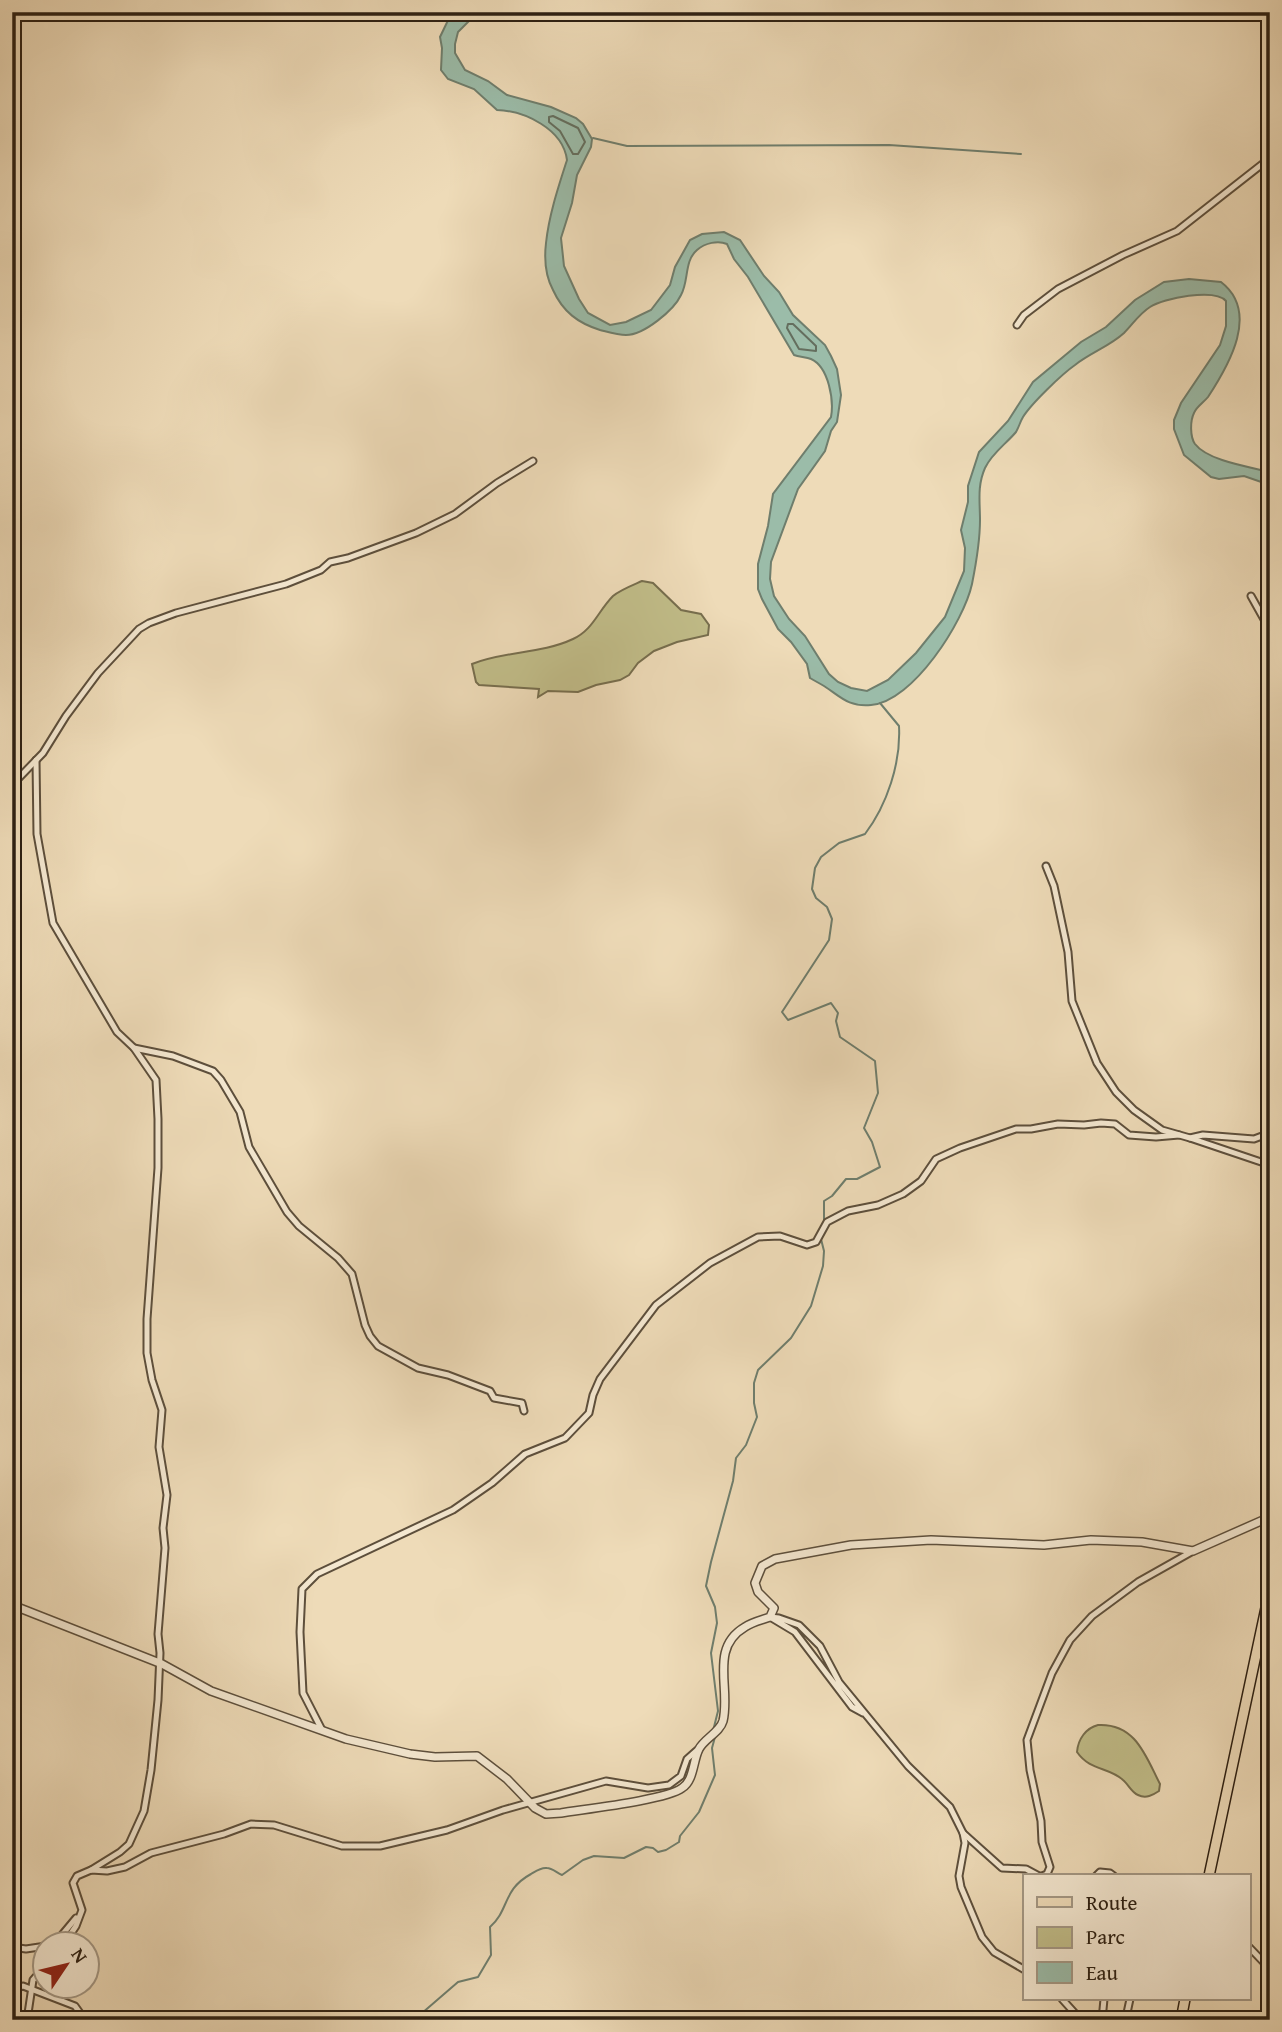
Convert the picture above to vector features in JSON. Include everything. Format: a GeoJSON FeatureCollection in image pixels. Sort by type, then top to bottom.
{"type":"FeatureCollection","features":[{"type":"Feature","properties":{"kind":"main road"},"geometry":{"type":"LineString","coordinates":[[1209,1874],[1270,1589]]}},
{"type":"Feature","properties":{"kind":"main road"},"geometry":{"type":"LineString","coordinates":[[1181,2020],[1185,2000]]}},
{"type":"Feature","properties":{"kind":"street"},"geometry":{"type":"LineString","coordinates":[[1017,325],[1024,315],[1058,289],[1177,231],[1270,158]]}},
{"type":"Feature","properties":{"kind":"street"},"geometry":{"type":"LineString","coordinates":[[12,785],[36,760],[98,673],[139,629],[188,610],[286,584],[321,570],[330,562],[416,533],[454,514],[533,461]]}},
{"type":"Feature","properties":{"kind":"street"},"geometry":{"type":"LineString","coordinates":[[1251,596],[1270,630]]}},
{"type":"Feature","properties":{"kind":"street"},"geometry":{"type":"LineString","coordinates":[[36,760],[37,834],[53,923],[117,1032],[134,1048],[156,1080],[158,1119],[158,1168],[147,1353],[162,1410],[159,1447],[167,1495],[158,1634],[160,1663],[151,1770],[144,1811],[129,1844],[91,1870],[77,1876],[73,1883],[82,1910],[66,1930]]}},
{"type":"Feature","properties":{"kind":"street"},"geometry":{"type":"LineString","coordinates":[[1046,866],[1054,886],[1068,952],[1072,1001],[1097,1063],[1116,1092],[1134,1110],[1162,1130],[1270,1165]]}},
{"type":"Feature","properties":{"kind":"street"},"geometry":{"type":"LineString","coordinates":[[134,1048],[173,1056],[213,1071],[221,1080],[240,1112],[249,1147],[287,1212],[352,1274],[365,1325],[378,1346],[418,1368],[448,1375],[490,1391],[494,1398],[508,1402],[517,1401],[522,1404],[524,1411]]}},
{"type":"Feature","properties":{"kind":"street"},"geometry":{"type":"LineString","coordinates":[[322,1730],[303,1693],[300,1632],[302,1589],[317,1574],[453,1510],[492,1483],[525,1454],[565,1437],[589,1413],[600,1379],[656,1305],[709,1263],[758,1237],[780,1236],[807,1245],[816,1242],[827,1222],[848,1211],[878,1205],[903,1194],[920,1181],[936,1159],[1016,1129],[1101,1123],[1115,1124],[1129,1135],[1179,1135]]}},
{"type":"Feature","properties":{"kind":"street"},"geometry":{"type":"LineString","coordinates":[[1190,1138],[1203,1135],[1254,1139],[1270,1133]]}},
{"type":"Feature","properties":{"kind":"street"},"geometry":{"type":"LineString","coordinates":[[1047,1874],[1050,1867],[1042,1842],[1027,1740],[1052,1674],[1070,1640],[1092,1616],[1138,1581],[1193,1551],[1270,1517]]}},
{"type":"Feature","properties":{"kind":"street"},"geometry":{"type":"LineString","coordinates":[[770,1618],[774,1608],[758,1592],[755,1583],[762,1566],[775,1559],[831,1547],[931,1540],[1044,1545],[1091,1540],[1142,1542],[1193,1551]]}},
{"type":"Feature","properties":{"kind":"street"},"geometry":{"type":"LineString","coordinates":[[12,1605],[160,1663],[211,1691],[346,1739],[410,1754],[435,1757],[477,1756],[508,1779],[529,1802],[545,1814],[655,1798],[682,1789],[688,1782],[699,1749]]}},
{"type":"Feature","properties":{"kind":"street"},"geometry":{"type":"LineString","coordinates":[[770,1618],[795,1632],[852,1707],[863,1713]]}},
{"type":"Feature","properties":{"kind":"street"},"geometry":{"type":"LineString","coordinates":[[91,1870],[107,1871],[125,1867],[151,1853],[251,1824],[274,1825],[342,1846],[380,1846],[447,1830],[529,1802],[606,1781],[648,1788],[669,1785],[681,1776],[687,1759],[723,1724],[726,1689],[722,1667],[725,1647],[745,1626],[779,1618],[799,1625],[820,1646],[839,1682],[863,1713],[908,1766],[950,1807],[963,1833],[961,1887],[982,1937],[994,1952],[1023,1969]]}},
{"type":"Feature","properties":{"kind":"street"},"geometry":{"type":"LineString","coordinates":[[963,1833],[1002,1868],[1026,1869],[1037,1874]]}},
{"type":"Feature","properties":{"kind":"street"},"geometry":{"type":"LineString","coordinates":[[73,1930],[78,1916]]}},
{"type":"Feature","properties":{"kind":"street"},"geometry":{"type":"LineString","coordinates":[[12,1947],[32,1949]]}},
{"type":"Feature","properties":{"kind":"street"},"geometry":{"type":"LineString","coordinates":[[1250,1948],[1270,1969]]}},
{"type":"Feature","properties":{"kind":"street"},"geometry":{"type":"LineString","coordinates":[[12,1990],[23,1986],[75,2006],[85,2020]]}},
{"type":"Feature","properties":{"kind":"street"},"geometry":{"type":"LineString","coordinates":[[27,2020],[31,1989]]}},
{"type":"Feature","properties":{"kind":"street"},"geometry":{"type":"LineString","coordinates":[[1063,2000],[1081,2020]]}},
{"type":"Feature","properties":{"kind":"street"},"geometry":{"type":"LineString","coordinates":[[1102,2020],[1104,2000]]}},
{"type":"Feature","properties":{"kind":"street"},"geometry":{"type":"LineString","coordinates":[[1123,2020],[1130,2000]]}},
{"type":"Feature","properties":{"kind":"green space"},"geometry":{"type":"Polygon","coordinates":[[[642,581],[653,583],[681,610],[701,614],[709,625],[708,635],[654,651],[620,680],[578,692],[548,691],[538,697],[539,689],[479,685],[476,682],[472,664],[573,639],[590,625],[613,596],[642,581]]]}},
{"type":"Feature","properties":{"kind":"green space"},"geometry":{"type":"Polygon","coordinates":[[[1098,1725],[1111,1726],[1131,1736],[1144,1753],[1160,1784],[1159,1791],[1147,1797],[1138,1795],[1118,1776],[1082,1758],[1077,1752],[1081,1739],[1086,1731],[1098,1725]]]}},
{"type":"Feature","properties":{"kind":"water"},"geometry":{"type":"Polygon","coordinates":[[[452,12],[478,12],[458,32],[455,44],[455,53],[465,70],[488,81],[507,95],[551,107],[576,118],[592,139],[591,147],[577,175],[561,238],[564,266],[588,313],[610,325],[626,322],[651,310],[670,285],[675,267],[690,240],[702,234],[724,232],[740,240],[793,315],[825,345],[837,369],[841,395],[837,422],[831,431],[825,451],[798,489],[771,562],[770,579],[774,596],[789,619],[805,636],[829,674],[838,682],[867,691],[888,680],[916,653],[945,617],[964,571],[965,548],[961,530],[968,502],[968,486],[979,452],[1008,421],[1033,382],[1081,342],[1106,327],[1135,300],[1164,282],[1189,279],[1221,282],[1232,294],[1240,323],[1237,339],[1216,384],[1194,413],[1192,437],[1195,444],[1209,455],[1270,472],[1270,485],[1244,476],[1219,479],[1211,477],[1184,455],[1174,429],[1174,420],[1181,403],[1220,345],[1226,326],[1226,301],[1220,297],[1201,295],[1177,298],[1150,307],[1118,338],[1069,369],[1055,382],[1027,411],[1016,432],[988,463],[980,488],[979,536],[972,584],[959,618],[934,657],[903,690],[887,700],[863,705],[845,700],[810,678],[807,664],[778,629],[758,589],[758,564],[773,494],[831,417],[831,394],[822,369],[811,359],[794,355],[727,244],[720,242],[697,250],[690,260],[677,301],[658,321],[641,331],[626,335],[600,330],[578,320],[566,310],[550,284],[545,255],[547,233],[567,160],[564,149],[558,139],[541,124],[519,114],[497,110],[474,89],[448,79],[441,70],[440,37],[452,12]]]}},
{"type":"Feature","properties":{"kind":"waterway"},"geometry":{"type":"LineString","coordinates":[[593,138],[627,146],[889,145],[1021,154]]}},
{"type":"Feature","properties":{"kind":"waterway"},"geometry":{"type":"LineString","coordinates":[[824,1222],[824,1201],[832,1196],[846,1179],[857,1179],[880,1167],[864,1128],[878,1093],[875,1061],[840,1037],[836,1021],[838,1013],[831,1003],[788,1020],[782,1012],[829,940],[832,919],[827,907],[816,898],[812,889],[815,868],[821,857],[839,843],[865,834],[880,810],[891,783],[898,754],[899,726],[880,703]]}},
{"type":"Feature","properties":{"kind":"waterway"},"geometry":{"type":"LineString","coordinates":[[713,1731],[718,1711],[711,1653],[717,1623],[715,1607],[706,1586],[711,1562],[733,1481],[736,1458],[746,1445],[757,1417],[754,1383],[758,1370],[791,1338],[811,1306],[823,1266],[824,1251],[821,1239]]}},
{"type":"Feature","properties":{"kind":"waterway"},"geometry":{"type":"LineString","coordinates":[[414,2020],[458,1982],[478,1977],[491,1955],[490,1927],[501,1913],[515,1886],[522,1880],[543,1868],[562,1875],[583,1860],[594,1856],[624,1858],[646,1847],[658,1852],[679,1842],[680,1836],[699,1812],[715,1775],[712,1748],[715,1737]]}}]}
